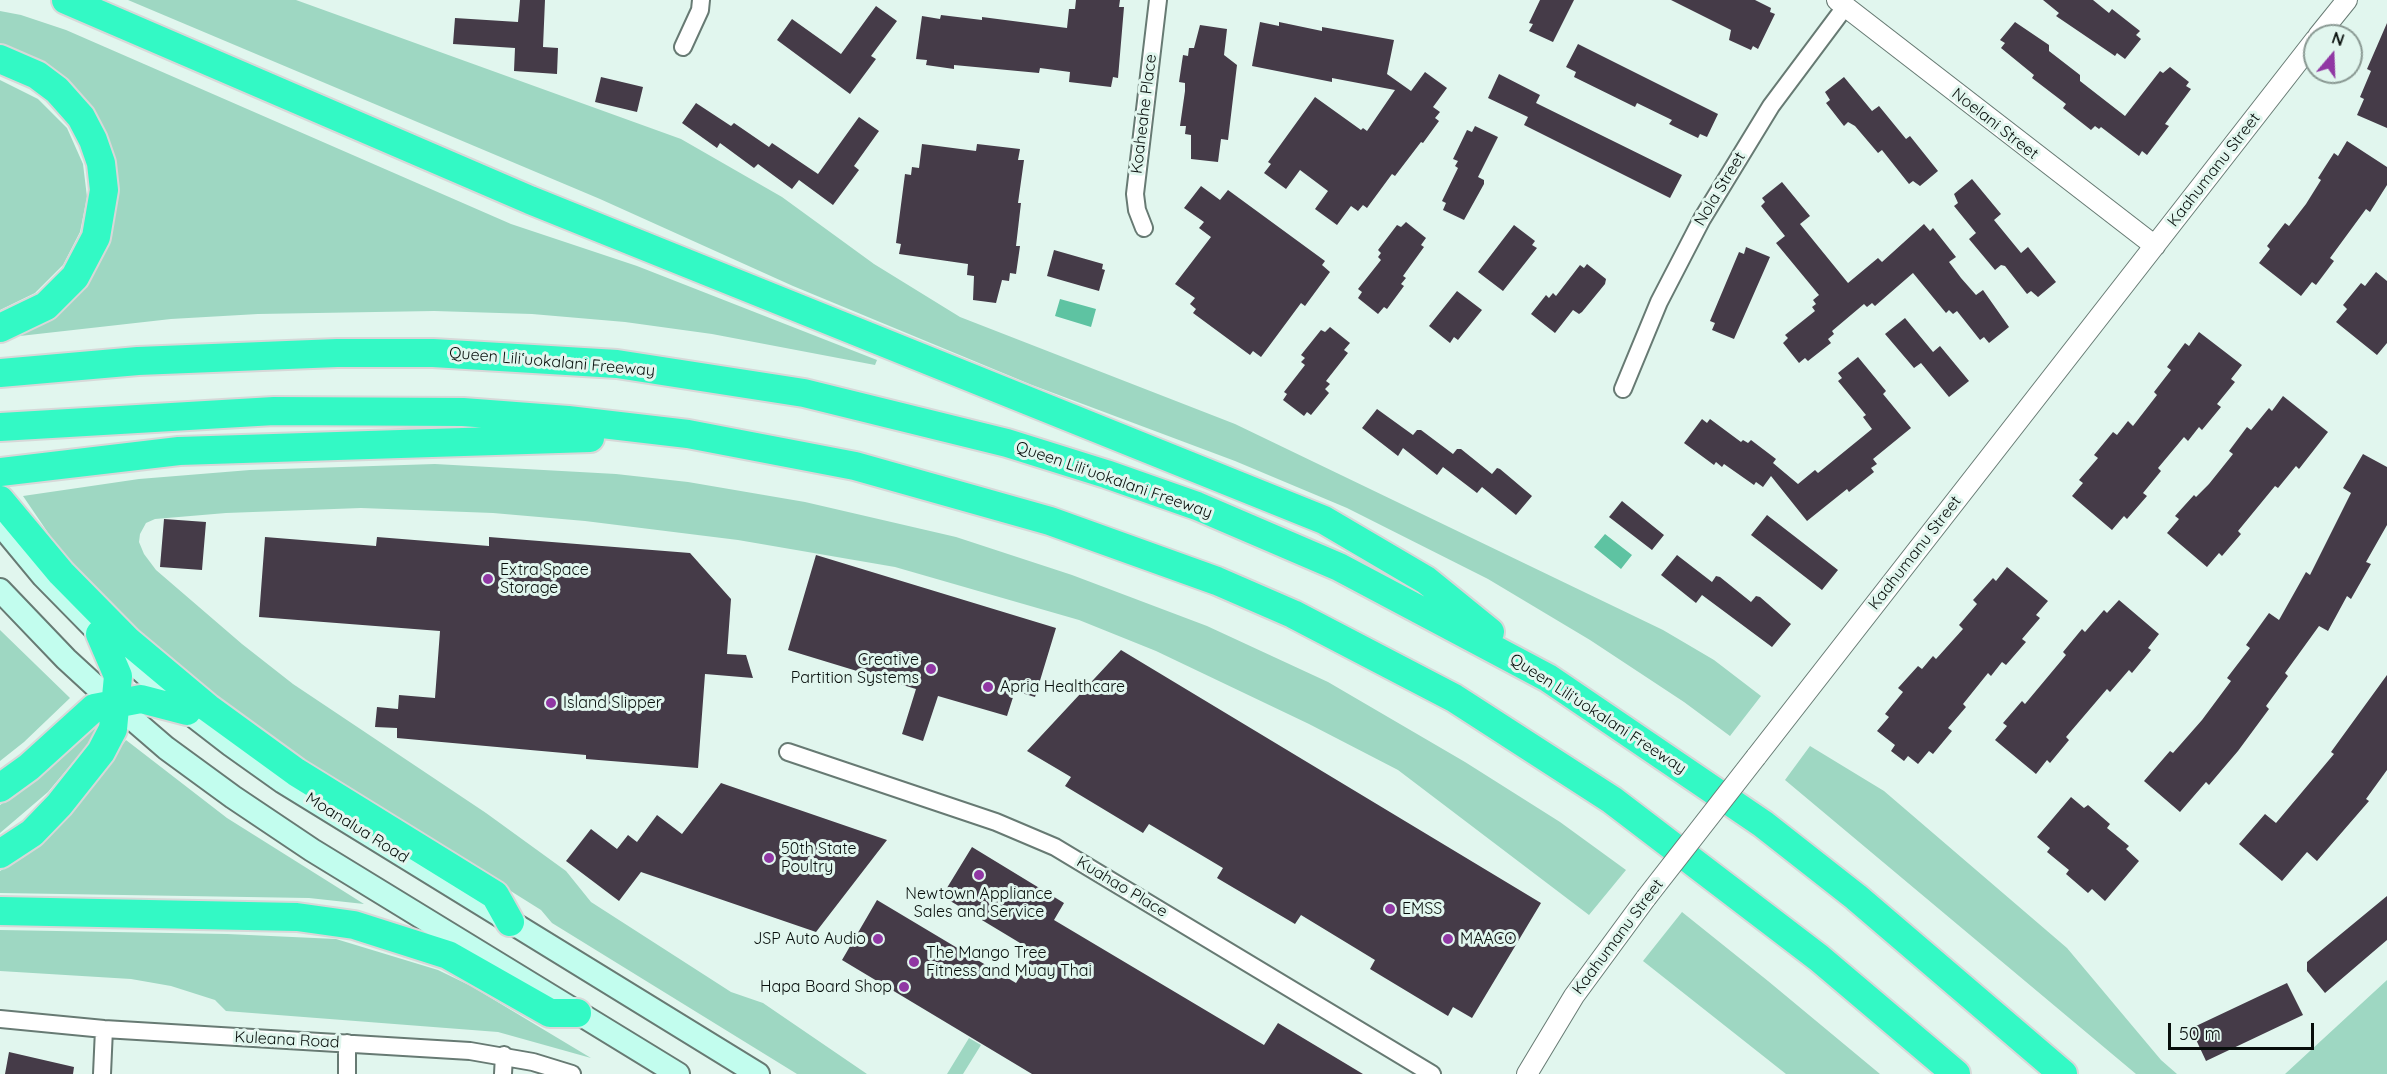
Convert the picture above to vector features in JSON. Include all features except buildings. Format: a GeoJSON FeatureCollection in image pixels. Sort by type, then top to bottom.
{"type":"FeatureCollection","features":[{"type":"Feature","properties":{"kind":"highway"},"geometry":{"type":"LineString","coordinates":[[66,0],[530,200],[1324,520],[1426,580],[1548,678]]}},
{"type":"Feature","properties":{"kind":"highway"},"geometry":{"type":"LineString","coordinates":[[0,59],[37,75],[57,90],[81,117],[93,140],[101,163],[104,190],[96,237],[75,278],[46,306],[0,328]]}},
{"type":"Feature","properties":{"kind":"highway","name":"Queen Liliʻuokalani Freeway"},"geometry":{"type":"LineString","coordinates":[[0,373],[138,361],[234,356],[433,353],[617,364],[804,393],[1007,443],[1106,474],[1197,506],[1339,567],[1548,678],[1762,824],[1856,897],[2063,1074]]}},
{"type":"Feature","properties":{"kind":"highway"},"geometry":{"type":"LineString","coordinates":[[4,427],[274,411],[430,412],[568,420],[688,434],[855,466],[1050,521],[1217,581],[1370,652],[1502,727],[1612,800],[1819,958],[1956,1074]]}},
{"type":"Feature","properties":{"kind":"highway"},"geometry":{"type":"LineString","coordinates":[[0,472],[179,452],[688,434]]}},
{"type":"Feature","properties":{"kind":"highway"},"geometry":{"type":"LineString","coordinates":[[0,500],[61,573],[94,607],[128,640],[208,708],[296,772],[495,895],[510,922]]}},
{"type":"Feature","properties":{"kind":"highway"},"geometry":{"type":"LineString","coordinates":[[0,854],[32,833],[83,776],[101,752],[113,729],[118,676],[100,634]]}},
{"type":"Feature","properties":{"kind":"highway"},"geometry":{"type":"LineString","coordinates":[[0,788],[29,767],[94,708],[141,699],[187,711]]}},
{"type":"Feature","properties":{"kind":"highway"},"geometry":{"type":"LineString","coordinates":[[0,911],[297,917],[354,925],[448,955],[550,1013],[577,1012]]}},
{"type":"Feature","properties":{"kind":"main road","name":"Moanalua Road"},"geometry":{"type":"LineString","coordinates":[[0,524],[43,576],[100,634],[187,711],[283,782],[758,1074]]}},
{"type":"Feature","properties":{"kind":"main road"},"geometry":{"type":"LineString","coordinates":[[0,590],[59,652],[115,704],[166,748],[270,823],[678,1074]]}},
{"type":"Feature","properties":{"kind":"street"},"geometry":{"type":"LineString","coordinates":[[683,47],[700,10],[701,0]]}},
{"type":"Feature","properties":{"kind":"street","name":"Koaheahe Place"},"geometry":{"type":"LineString","coordinates":[[1144,228],[1137,210],[1135,194],[1158,0]]}},
{"type":"Feature","properties":{"kind":"street"},"geometry":{"type":"LineString","coordinates":[[2328,24],[2347,0]]}},
{"type":"Feature","properties":{"kind":"street","name":"Noelani Street"},"geometry":{"type":"LineString","coordinates":[[1841,3],[2155,246]]}},
{"type":"Feature","properties":{"kind":"street","name":"Nola Street"},"geometry":{"type":"LineString","coordinates":[[1623,389],[1659,302],[1701,219],[1771,106],[1841,3]]}},
{"type":"Feature","properties":{"kind":"street","name":"Kaahumanu Street"},"geometry":{"type":"LineString","coordinates":[[1527,1074],[1574,996],[1646,898],[2303,55]]}},
{"type":"Feature","properties":{"kind":"street","name":"Kuahao Place"},"geometry":{"type":"LineString","coordinates":[[788,752],[996,822],[1055,847],[1432,1074]]}},
{"type":"Feature","properties":{"kind":"street","name":"Kuleana Road"},"geometry":{"type":"LineString","coordinates":[[0,1019],[104,1029],[441,1048],[504,1055],[572,1074]]}},
{"type":"Feature","properties":{"kind":"street"},"geometry":{"type":"LineString","coordinates":[[102,1074],[104,1029]]}},
{"type":"Feature","properties":{"kind":"street"},"geometry":{"type":"LineString","coordinates":[[347,1043],[347,1074]]}},
{"type":"Feature","properties":{"kind":"street"},"geometry":{"type":"LineString","coordinates":[[502,1074],[504,1055]]}},
{"type":"Feature","properties":{"kind":"shaded area"},"geometry":{"type":"Polygon","coordinates":[[[128,0],[296,0],[681,139],[782,197],[874,264],[960,317],[1235,424],[1663,630],[1714,660],[1761,696],[1730,736],[1684,702],[1590,640],[1488,579],[1347,508],[1235,461],[1032,385],[793,286],[600,199],[128,0]]]}},
{"type":"Feature","properties":{"kind":"shaded area"},"geometry":{"type":"Polygon","coordinates":[[[0,11],[21,15],[66,30],[511,224],[637,266],[877,360],[875,365],[712,334],[625,322],[532,314],[434,311],[258,314],[171,319],[11,337],[48,318],[114,160],[111,145],[98,117],[72,86],[0,46],[0,11]]]}},
{"type":"Feature","properties":{"kind":"shaded area"},"geometry":{"type":"Polygon","coordinates":[[[0,80],[38,99],[67,128],[83,164],[87,197],[80,232],[63,265],[35,293],[0,310],[0,80]]]}},
{"type":"Feature","properties":{"kind":"shaded area"},"geometry":{"type":"Polygon","coordinates":[[[1060,299],[1096,309],[1091,327],[1055,316],[1060,299]]]}},
{"type":"Feature","properties":{"kind":"shaded area"},"geometry":{"type":"Polygon","coordinates":[[[435,464],[616,474],[688,482],[805,502],[956,537],[1072,575],[1207,626],[1328,682],[1465,762],[1560,822],[1626,870],[1589,915],[1398,770],[1309,724],[1156,651],[1079,620],[895,567],[738,540],[585,521],[493,513],[361,508],[226,513],[155,519],[146,523],[140,534],[139,542],[144,554],[156,570],[242,644],[293,684],[486,813],[566,871],[591,902],[731,992],[763,1003],[867,1074],[797,1074],[552,923],[541,910],[265,737],[167,659],[90,585],[55,543],[23,496],[139,479],[250,470],[435,464]]]}},
{"type":"Feature","properties":{"kind":"shaded area"},"geometry":{"type":"Polygon","coordinates":[[[1605,534],[1632,555],[1621,569],[1594,547],[1605,534]]]}},
{"type":"Feature","properties":{"kind":"shaded area"},"geometry":{"type":"Polygon","coordinates":[[[0,630],[70,698],[24,742],[0,761],[0,630]]]}},
{"type":"Feature","properties":{"kind":"shaded area"},"geometry":{"type":"Polygon","coordinates":[[[96,727],[98,730],[94,737],[48,792],[0,833],[0,805],[43,775],[96,727]]]}},
{"type":"Feature","properties":{"kind":"shaded area"},"geometry":{"type":"Polygon","coordinates":[[[126,740],[227,818],[364,904],[309,898],[0,893],[0,871],[24,857],[64,821],[126,740]]]}},
{"type":"Feature","properties":{"kind":"shaded area"},"geometry":{"type":"Polygon","coordinates":[[[1810,746],[1884,791],[2067,948],[2161,1060],[2177,1074],[2136,1074],[1785,780],[1810,746]]]}},
{"type":"Feature","properties":{"kind":"shaded area"},"geometry":{"type":"Polygon","coordinates":[[[1682,912],[1880,1074],[1786,1074],[1643,961],[1682,912]]]}},
{"type":"Feature","properties":{"kind":"shaded area"},"geometry":{"type":"Polygon","coordinates":[[[0,930],[227,934],[336,939],[438,970],[471,986],[591,1058],[498,1032],[226,1011],[215,1000],[171,986],[131,979],[0,971],[0,930]]]}},
{"type":"Feature","properties":{"kind":"shaded area"},"geometry":{"type":"Polygon","coordinates":[[[2387,980],[2387,1074],[2285,1074],[2387,980]]]}},
{"type":"Feature","properties":{"kind":"shaded area"},"geometry":{"type":"Polygon","coordinates":[[[969,1038],[981,1045],[963,1074],[947,1074],[969,1038]]]}},
{"type":"Feature","properties":{"kind":"place","name":"Extra Space Storage"},"geometry":{"type":"Point","coordinates":[488,579]}},
{"type":"Feature","properties":{"kind":"place","name":"Creative Partition Systems"},"geometry":{"type":"Point","coordinates":[931,669]}},
{"type":"Feature","properties":{"kind":"place","name":"Apria Healthcare"},"geometry":{"type":"Point","coordinates":[988,687]}},
{"type":"Feature","properties":{"kind":"place","name":"Island Slipper"},"geometry":{"type":"Point","coordinates":[551,703]}},
{"type":"Feature","properties":{"kind":"place","name":"50th State Poultry"},"geometry":{"type":"Point","coordinates":[769,858]}},
{"type":"Feature","properties":{"kind":"place","name":"Newtown Appliance Sales and Service"},"geometry":{"type":"Point","coordinates":[979,875]}},
{"type":"Feature","properties":{"kind":"place","name":"EMSS"},"geometry":{"type":"Point","coordinates":[1390,909]}},
{"type":"Feature","properties":{"kind":"place","name":"JSP Auto Audio"},"geometry":{"type":"Point","coordinates":[878,939]}},
{"type":"Feature","properties":{"kind":"place","name":"MAACO"},"geometry":{"type":"Point","coordinates":[1448,939]}},
{"type":"Feature","properties":{"kind":"place","name":"The Mango Tree Fitness and Muay Thai"},"geometry":{"type":"Point","coordinates":[914,962]}},
{"type":"Feature","properties":{"kind":"place","name":"Hapa Board Shop"},"geometry":{"type":"Point","coordinates":[904,987]}}]}
